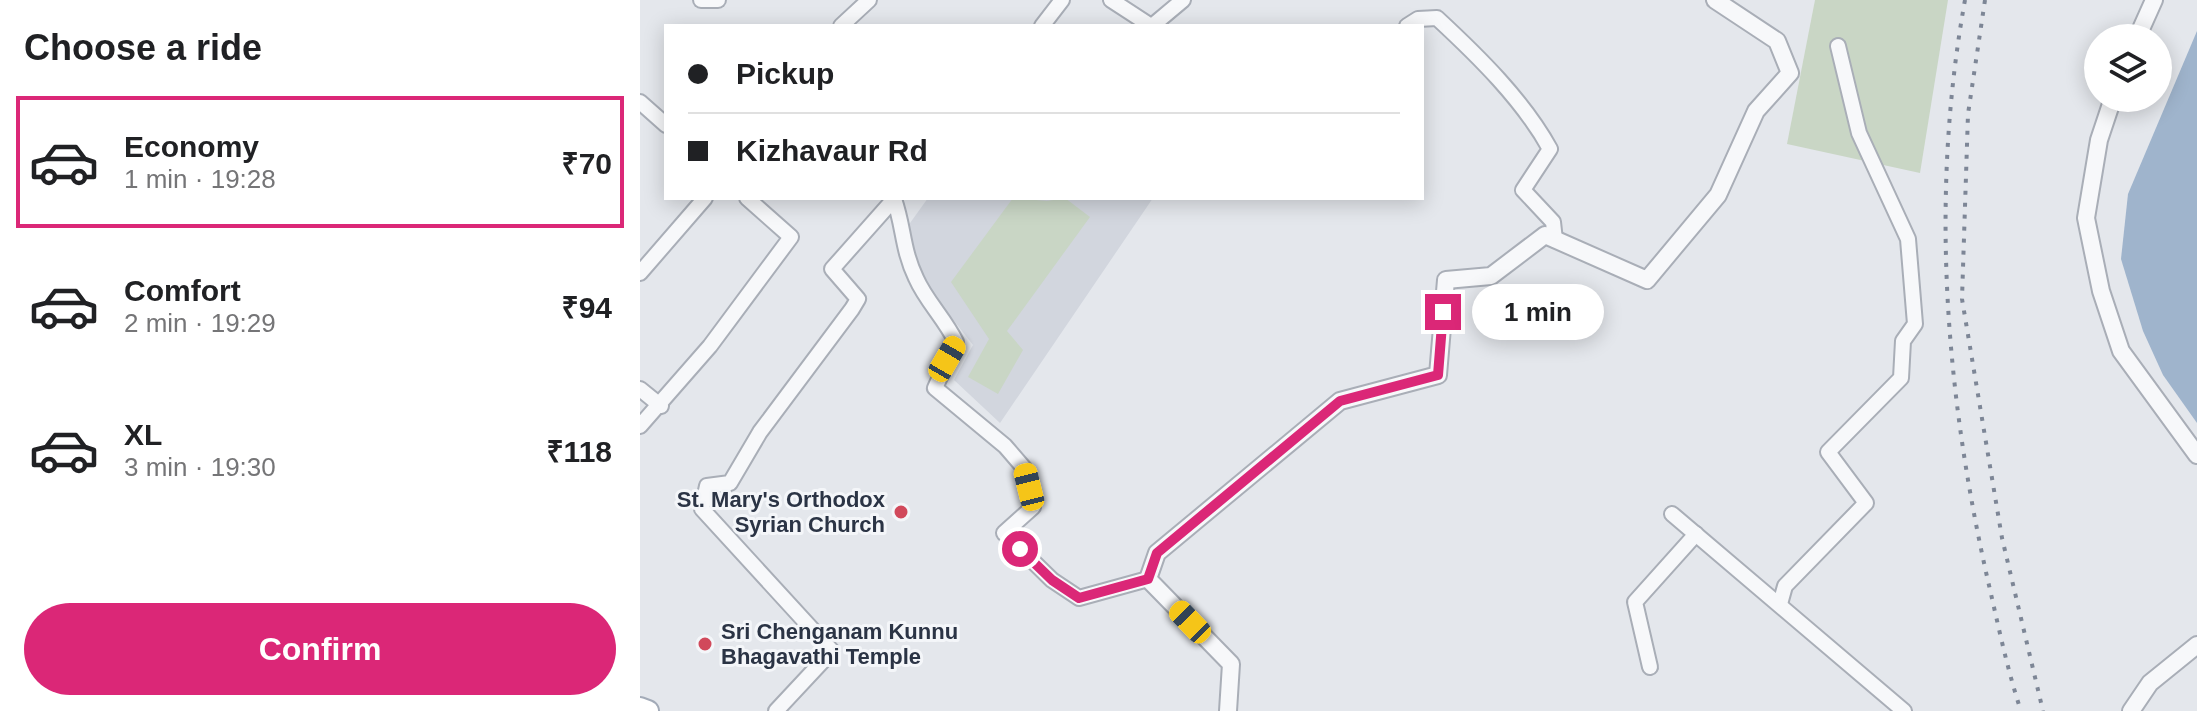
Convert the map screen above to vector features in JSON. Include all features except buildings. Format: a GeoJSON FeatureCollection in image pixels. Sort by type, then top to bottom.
{"type":"FeatureCollection","features":[{"type":"Feature","properties":{"kind":"main road"},"geometry":{"type":"LineString","coordinates":[[640,708],[648,711]]}},
{"type":"Feature","properties":{"kind":"street"},"geometry":{"type":"LineString","coordinates":[[701,0],[718,0]]}},
{"type":"Feature","properties":{"kind":"street"},"geometry":{"type":"LineString","coordinates":[[843,24],[869,0]]}},
{"type":"Feature","properties":{"kind":"street"},"geometry":{"type":"LineString","coordinates":[[1044,24],[1062,0]]}},
{"type":"Feature","properties":{"kind":"street"},"geometry":{"type":"LineString","coordinates":[[1111,0],[1148,24]]}},
{"type":"Feature","properties":{"kind":"street"},"geometry":{"type":"LineString","coordinates":[[1153,24],[1183,0]]}},
{"type":"Feature","properties":{"kind":"street"},"geometry":{"type":"LineString","coordinates":[[1148,579],[1157,553],[1340,401],[1438,375],[1446,280],[1491,276],[1545,235],[1647,280],[1718,195],[1756,111],[1790,73],[1777,41],[1715,0]]}},
{"type":"Feature","properties":{"kind":"street"},"geometry":{"type":"LineString","coordinates":[[2143,24],[2154,0]]}},
{"type":"Feature","properties":{"kind":"street"},"geometry":{"type":"LineString","coordinates":[[1410,24],[1418,19],[1437,18],[1519,103],[1543,135],[1550,149],[1523,190],[1553,222],[1555,240]]}},
{"type":"Feature","properties":{"kind":"street"},"geometry":{"type":"LineString","coordinates":[[1780,604],[1785,586],[1866,503],[1828,452],[1901,378],[1903,341],[1915,324],[1908,239],[1859,133],[1838,46]]}},
{"type":"Feature","properties":{"kind":"street"},"geometry":{"type":"LineString","coordinates":[[640,102],[664,123]]}},
{"type":"Feature","properties":{"kind":"street"},"geometry":{"type":"LineString","coordinates":[[2108,112],[2099,140],[2086,218],[2101,291],[2121,351],[2197,455]]}},
{"type":"Feature","properties":{"kind":"street"},"geometry":{"type":"LineString","coordinates":[[640,273],[703,200]]}},
{"type":"Feature","properties":{"kind":"street"},"geometry":{"type":"LineString","coordinates":[[640,426],[661,406],[791,237],[749,200]]}},
{"type":"Feature","properties":{"kind":"street"},"geometry":{"type":"LineString","coordinates":[[776,711],[832,651],[702,509],[707,486],[730,483],[760,432],[852,309],[858,299],[832,269],[893,200]]}},
{"type":"Feature","properties":{"kind":"street"},"geometry":{"type":"LineString","coordinates":[[894,200],[902,222],[902,243],[917,281],[956,342],[935,388],[1005,446],[1024,468],[1033,507],[1004,533],[1052,580],[1079,598],[1148,579]]}},
{"type":"Feature","properties":{"kind":"street"},"geometry":{"type":"LineString","coordinates":[[640,389],[661,406]]}},
{"type":"Feature","properties":{"kind":"street"},"geometry":{"type":"LineString","coordinates":[[1672,514],[1904,711]]}},
{"type":"Feature","properties":{"kind":"street"},"geometry":{"type":"LineString","coordinates":[[1650,667],[1635,602],[1696,534]]}},
{"type":"Feature","properties":{"kind":"street"},"geometry":{"type":"LineString","coordinates":[[1148,579],[1231,664],[1228,711]]}},
{"type":"Feature","properties":{"kind":"street"},"geometry":{"type":"LineString","coordinates":[[2131,711],[2150,683],[2197,645]]}},
{"type":"Feature","properties":{"kind":"shaded area"},"geometry":{"type":"Polygon","coordinates":[[[927,200],[1152,200],[1000,423],[954,380],[973,345],[925,284],[905,230],[927,200]]]}},
{"type":"Feature","properties":{"kind":"green space"},"geometry":{"type":"Polygon","coordinates":[[[1815,0],[1948,0],[1920,173],[1787,144],[1815,0]]]}},
{"type":"Feature","properties":{"kind":"green space"},"geometry":{"type":"Polygon","coordinates":[[[1012,200],[1068,200],[1090,217],[1007,331],[1023,350],[998,394],[968,377],[989,339],[951,282],[1012,200]]]}},
{"type":"Feature","properties":{"kind":"water"},"geometry":{"type":"Polygon","coordinates":[[[2197,31],[2197,423],[2163,375],[2143,331],[2121,259],[2128,194],[2163,112],[2172,112],[2172,90],[2197,31]]]}},
{"type":"Feature","properties":{"kind":"railway"},"geometry":{"type":"LineString","coordinates":[[1965,0],[1954,73],[1948,145],[1947,292],[1961,437],[1973,509],[2003,646],[2021,711]]}},
{"type":"Feature","properties":{"kind":"railway"},"geometry":{"type":"LineString","coordinates":[[1985,0],[1968,114],[1962,299],[2002,538],[2043,711]]}},
{"type":"Feature","properties":{"kind":"place","name":"St. Mary's Orthodox Syrian Church"},"geometry":{"type":"Point","coordinates":[901,512]}},
{"type":"Feature","properties":{"kind":"place","name":"Sri Chenganam Kunnu Bhagavathi Temple"},"geometry":{"type":"Point","coordinates":[705,644]}},
{"type":"Feature","properties":{"kind":"route"},"geometry":{"type":"LineString","coordinates":[[1020,549],[1052,580],[1079,598],[1148,579],[1157,553],[1340,401],[1438,375],[1443,312]]}}]}
